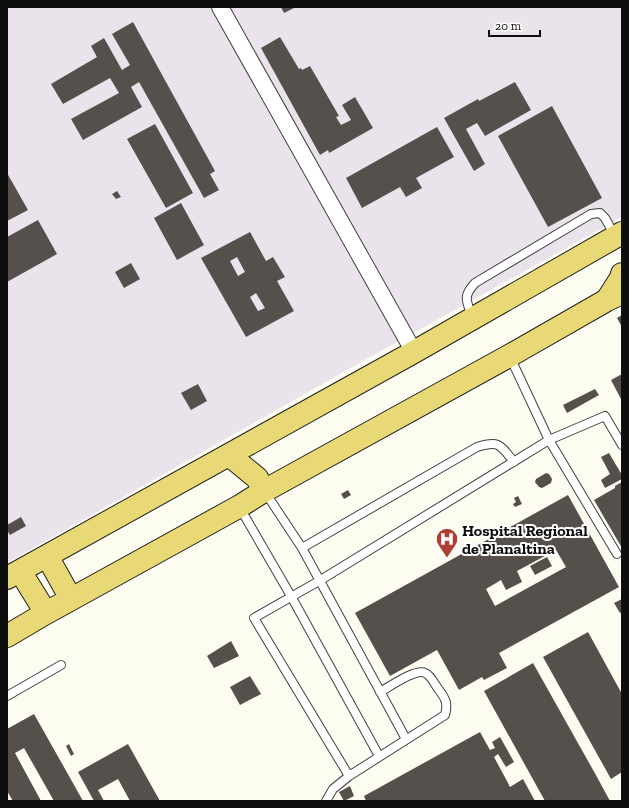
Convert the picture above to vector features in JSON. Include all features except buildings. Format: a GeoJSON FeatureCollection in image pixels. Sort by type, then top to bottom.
{"type":"FeatureCollection","features":[{"type":"Feature","properties":{"kind":"main road"},"geometry":{"type":"LineString","coordinates":[[46,613],[13,574],[472,319],[620,241]]}},
{"type":"Feature","properties":{"kind":"main road"},"geometry":{"type":"LineString","coordinates":[[7,636],[614,296],[622,274]]}},
{"type":"Feature","properties":{"kind":"main road"},"geometry":{"type":"LineString","coordinates":[[229,454],[257,478],[264,491]]}},
{"type":"Feature","properties":{"kind":"main road"},"geometry":{"type":"LineString","coordinates":[[47,556],[71,599]]}},
{"type":"Feature","properties":{"kind":"street"},"geometry":{"type":"LineString","coordinates":[[220,7],[414,352]]}},
{"type":"Feature","properties":{"kind":"lane"},"geometry":{"type":"LineString","coordinates":[[472,319],[466,297],[468,290],[475,283],[591,214],[600,213],[620,241]]}},
{"type":"Feature","properties":{"kind":"lane"},"geometry":{"type":"LineString","coordinates":[[509,356],[549,440],[617,554]]}},
{"type":"Feature","properties":{"kind":"lane"},"geometry":{"type":"LineString","coordinates":[[349,776],[254,618],[549,440],[605,416],[622,445]]}},
{"type":"Feature","properties":{"kind":"lane"},"geometry":{"type":"LineString","coordinates":[[302,548],[477,447],[490,443],[501,446],[514,462]]}},
{"type":"Feature","properties":{"kind":"lane"},"geometry":{"type":"LineString","coordinates":[[264,491],[302,548],[406,739]]}},
{"type":"Feature","properties":{"kind":"lane"},"geometry":{"type":"LineString","coordinates":[[240,506],[380,756]]}},
{"type":"Feature","properties":{"kind":"lane"},"geometry":{"type":"LineString","coordinates":[[7,696],[61,665]]}},
{"type":"Feature","properties":{"kind":"lane"},"geometry":{"type":"LineString","coordinates":[[326,801],[333,789],[349,776],[445,715],[447,707],[444,697],[427,673],[421,671],[412,674],[380,692]]}},
{"type":"Feature","properties":{"kind":"shaded area"},"geometry":{"type":"Polygon","coordinates":[[[7,7],[622,7],[622,217],[363,361],[7,563],[7,7]]]}},
{"type":"Feature","properties":{"kind":"place","name":"Hospital Regional de Planaltina"},"geometry":{"type":"Point","coordinates":[447,558]}}]}
